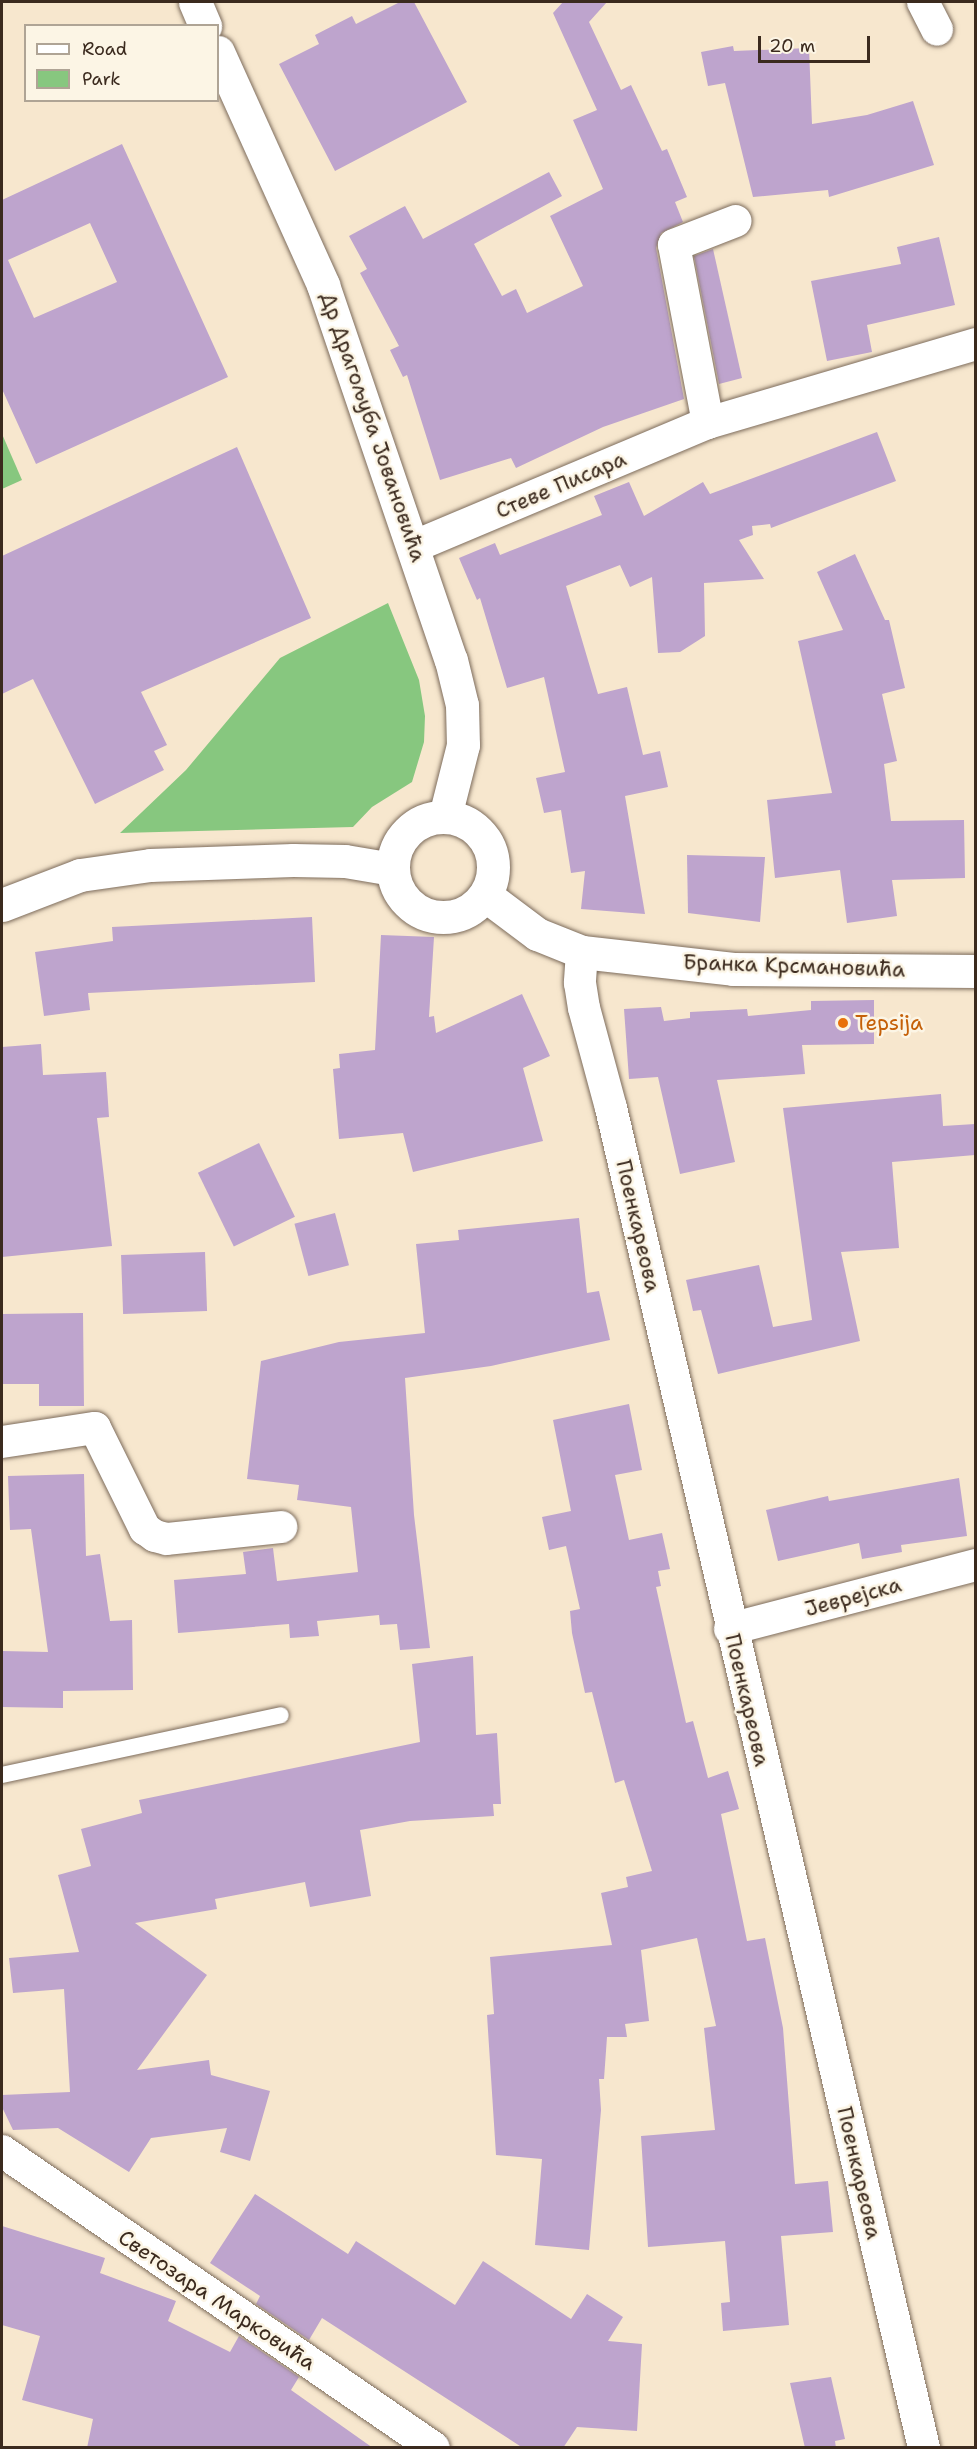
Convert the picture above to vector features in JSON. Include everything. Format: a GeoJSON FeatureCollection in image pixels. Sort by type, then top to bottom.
{"type":"FeatureCollection","features":[{"type":"Feature","properties":{"kind":"street"},"geometry":{"type":"LineString","coordinates":[[195,2],[205,24]]}},
{"type":"Feature","properties":{"kind":"street"},"geometry":{"type":"LineString","coordinates":[[923,2],[937,30]]}},
{"type":"Feature","properties":{"kind":"street","name":"Др Драгољуба Јовановића"},"geometry":{"type":"LineString","coordinates":[[219,54],[323,285],[415,546],[462,705],[463,745],[444,816]]}},
{"type":"Feature","properties":{"kind":"street"},"geometry":{"type":"LineString","coordinates":[[708,423],[674,245],[736,221]]}},
{"type":"Feature","properties":{"kind":"street","name":"Стеве Писара"},"geometry":{"type":"LineString","coordinates":[[415,546],[708,423],[975,344]]}},
{"type":"Feature","properties":{"kind":"street"},"geometry":{"type":"LineString","coordinates":[[444,816],[470,824],[488,844],[493,870],[485,895],[459,915],[435,917],[410,905],[394,882],[393,855],[407,831],[418,822],[444,816]]}},
{"type":"Feature","properties":{"kind":"street"},"geometry":{"type":"LineString","coordinates":[[2,905],[80,875],[150,865],[293,860],[345,861],[392,869]]}},
{"type":"Feature","properties":{"kind":"street","name":"Бранка Крсмановића"},"geometry":{"type":"LineString","coordinates":[[485,895],[537,934],[582,951],[733,969],[975,971]]}},
{"type":"Feature","properties":{"kind":"street","name":"Поенкареова"},"geometry":{"type":"LineString","coordinates":[[582,951],[580,983],[584,1008],[611,1108],[730,1629],[931,2446]]}},
{"type":"Feature","properties":{"kind":"street"},"geometry":{"type":"LineString","coordinates":[[2,1442],[95,1428],[145,1529],[155,1536],[167,1539],[280,1527]]}},
{"type":"Feature","properties":{"kind":"street","name":"Јеврејска"},"geometry":{"type":"LineString","coordinates":[[730,1629],[975,1565]]}},
{"type":"Feature","properties":{"kind":"street","name":"Светозара Марковића"},"geometry":{"type":"LineString","coordinates":[[2,2151],[434,2448]]}},
{"type":"Feature","properties":{"kind":"lane"},"geometry":{"type":"LineString","coordinates":[[2,1774],[281,1715]]}},
{"type":"Feature","properties":{"kind":"green space"},"geometry":{"type":"Polygon","coordinates":[[[2,434],[22,480],[2,489],[2,434]]]}},
{"type":"Feature","properties":{"kind":"green space"},"geometry":{"type":"Polygon","coordinates":[[[388,603],[419,680],[425,716],[424,742],[412,782],[372,807],[353,827],[120,833],[186,770],[280,658],[388,603]]]}},
{"type":"Feature","properties":{"kind":"building"},"geometry":{"type":"Polygon","coordinates":[[[400,2],[414,2],[467,102],[335,171],[279,64],[319,44],[315,35],[352,16],[356,24],[400,2]]]}},
{"type":"Feature","properties":{"kind":"building"},"geometry":{"type":"Polygon","coordinates":[[[563,2],[607,2],[589,22],[621,90],[631,85],[662,151],[667,149],[687,197],[675,202],[683,222],[661,233],[656,248],[684,399],[603,427],[516,468],[511,458],[440,480],[407,375],[403,377],[390,350],[399,346],[360,273],[367,269],[349,236],[405,206],[423,239],[549,172],[562,196],[474,244],[502,296],[516,289],[527,313],[583,286],[550,216],[603,189],[573,120],[597,110],[553,13],[563,2]]]}},
{"type":"Feature","properties":{"kind":"building"},"geometry":{"type":"Polygon","coordinates":[[[733,46],[734,51],[809,48],[812,124],[867,115],[913,101],[934,165],[829,197],[828,190],[753,197],[725,83],[708,86],[701,52],[733,46]]]}},
{"type":"Feature","properties":{"kind":"building"},"geometry":{"type":"Polygon","coordinates":[[[122,144],[228,377],[36,464],[2,389],[2,200],[122,144]],[[90,223],[8,260],[34,318],[117,282],[90,223]]]}},
{"type":"Feature","properties":{"kind":"building"},"geometry":{"type":"Polygon","coordinates":[[[939,237],[955,305],[867,325],[872,352],[827,361],[811,281],[901,264],[897,247],[939,237]]]}},
{"type":"Feature","properties":{"kind":"building"},"geometry":{"type":"Polygon","coordinates":[[[713,249],[742,378],[719,384],[694,256],[713,249]]]}},
{"type":"Feature","properties":{"kind":"building"},"geometry":{"type":"Polygon","coordinates":[[[877,432],[896,481],[771,528],[770,524],[752,526],[753,535],[739,540],[764,579],[704,583],[705,636],[680,652],[658,653],[652,577],[630,587],[620,565],[566,586],[598,694],[627,687],[643,755],[660,751],[668,787],[625,796],[645,914],[581,909],[585,871],[571,873],[561,810],[544,813],[536,778],[565,772],[544,677],[507,688],[480,598],[477,600],[459,558],[495,543],[500,555],[602,515],[594,496],[629,482],[644,516],[703,482],[710,494],[877,432]]]}},
{"type":"Feature","properties":{"kind":"building"},"geometry":{"type":"Polygon","coordinates":[[[237,447],[311,618],[141,692],[167,745],[154,751],[164,770],[95,804],[33,679],[2,694],[2,556],[237,447]]]}},
{"type":"Feature","properties":{"kind":"building"},"geometry":{"type":"Polygon","coordinates":[[[855,554],[885,620],[889,620],[905,688],[882,694],[897,761],[884,764],[891,821],[964,820],[965,878],[892,880],[897,916],[847,923],[840,870],[775,878],[767,800],[832,793],[798,641],[843,630],[817,572],[855,554]]]}},
{"type":"Feature","properties":{"kind":"building"},"geometry":{"type":"Polygon","coordinates":[[[687,855],[765,857],[760,922],[688,913],[687,855]]]}},
{"type":"Feature","properties":{"kind":"building"},"geometry":{"type":"Polygon","coordinates":[[[312,917],[315,982],[88,993],[90,1010],[44,1016],[35,952],[113,941],[112,927],[312,917]]]}},
{"type":"Feature","properties":{"kind":"building"},"geometry":{"type":"Polygon","coordinates":[[[381,935],[434,937],[429,1017],[434,1016],[436,1033],[522,994],[550,1056],[523,1068],[543,1141],[413,1172],[403,1133],[339,1139],[333,1069],[340,1068],[339,1054],[375,1050],[381,935]]]}},
{"type":"Feature","properties":{"kind":"building"},"geometry":{"type":"Polygon","coordinates":[[[874,1000],[874,1044],[802,1045],[805,1074],[717,1080],[735,1162],[680,1174],[658,1077],[629,1079],[624,1009],[661,1007],[664,1021],[690,1018],[690,1012],[747,1009],[748,1016],[811,1010],[811,1001],[874,1000]]]}},
{"type":"Feature","properties":{"kind":"building"},"geometry":{"type":"Polygon","coordinates":[[[41,1044],[43,1075],[106,1072],[109,1117],[97,1118],[112,1246],[2,1257],[2,1047],[41,1044]]]}},
{"type":"Feature","properties":{"kind":"building"},"geometry":{"type":"Polygon","coordinates":[[[941,1094],[943,1126],[975,1124],[975,1155],[892,1162],[899,1248],[841,1252],[860,1341],[718,1374],[701,1310],[693,1311],[686,1280],[759,1265],[773,1327],[812,1320],[783,1108],[941,1094]]]}},
{"type":"Feature","properties":{"kind":"building"},"geometry":{"type":"Polygon","coordinates":[[[259,1143],[295,1217],[234,1247],[198,1173],[259,1143]]]}},
{"type":"Feature","properties":{"kind":"building"},"geometry":{"type":"Polygon","coordinates":[[[335,1213],[349,1265],[308,1276],[294,1224],[335,1213]]]}},
{"type":"Feature","properties":{"kind":"building"},"geometry":{"type":"Polygon","coordinates":[[[579,1218],[587,1293],[599,1291],[610,1340],[491,1366],[405,1378],[414,1515],[430,1648],[400,1650],[397,1624],[380,1625],[379,1615],[317,1621],[319,1636],[290,1638],[289,1624],[178,1633],[174,1580],[246,1574],[243,1552],[273,1548],[277,1581],[358,1572],[351,1507],[297,1500],[299,1485],[247,1479],[261,1361],[339,1342],[425,1333],[416,1244],[459,1240],[458,1230],[579,1218]]]}},
{"type":"Feature","properties":{"kind":"building"},"geometry":{"type":"Polygon","coordinates":[[[205,1252],[207,1311],[123,1314],[121,1255],[205,1252]]]}},
{"type":"Feature","properties":{"kind":"building"},"geometry":{"type":"Polygon","coordinates":[[[83,1313],[84,1406],[39,1406],[39,1384],[2,1384],[2,1314],[83,1313]]]}},
{"type":"Feature","properties":{"kind":"building"},"geometry":{"type":"Polygon","coordinates":[[[629,1404],[642,1470],[615,1475],[629,1540],[662,1533],[670,1569],[658,1571],[661,1586],[656,1587],[686,1723],[693,1721],[708,1778],[728,1771],[739,1809],[721,1814],[747,1941],[765,1938],[783,2028],[795,2184],[828,2181],[833,2232],[781,2236],[789,2325],[723,2331],[721,2303],[730,2302],[725,2241],[648,2247],[641,2136],[715,2130],[704,2028],[716,2026],[697,1938],[641,1950],[649,2021],[625,2024],[627,2037],[607,2037],[604,2079],[599,2079],[601,2110],[589,2250],[535,2245],[542,2159],[496,2155],[487,2015],[494,2014],[490,1957],[612,1945],[601,1893],[628,1887],[626,1877],[652,1871],[624,1780],[615,1783],[592,1692],[585,1693],[572,1633],[570,1611],[580,1609],[566,1546],[549,1550],[542,1517],[571,1511],[553,1420],[629,1404]]]}},
{"type":"Feature","properties":{"kind":"building"},"geometry":{"type":"Polygon","coordinates":[[[84,1474],[86,1556],[100,1554],[110,1621],[132,1620],[133,1690],[63,1691],[63,1708],[2,1707],[2,1651],[48,1652],[31,1529],[10,1530],[8,1476],[84,1474]]]}},
{"type":"Feature","properties":{"kind":"building"},"geometry":{"type":"Polygon","coordinates":[[[959,1478],[967,1536],[901,1545],[902,1552],[862,1559],[859,1543],[778,1561],[766,1510],[828,1496],[829,1501],[959,1478]]]}},
{"type":"Feature","properties":{"kind":"building"},"geometry":{"type":"Polygon","coordinates":[[[473,1656],[476,1735],[497,1733],[501,1804],[493,1804],[494,1816],[410,1821],[360,1830],[371,1896],[310,1907],[305,1882],[215,1899],[217,1909],[135,1923],[207,1975],[137,2070],[209,2060],[211,2075],[270,2091],[250,2161],[220,2152],[227,2128],[151,2138],[129,2172],[58,2128],[13,2130],[2,2107],[2,2095],[70,2092],[64,1989],[13,1993],[9,1958],[79,1952],[58,1875],[91,1866],[81,1829],[142,1813],[139,1800],[420,1742],[412,1664],[473,1656]]]}},
{"type":"Feature","properties":{"kind":"building"},"geometry":{"type":"Polygon","coordinates":[[[255,2194],[348,2254],[356,2241],[455,2305],[483,2261],[571,2319],[587,2294],[623,2317],[608,2341],[642,2344],[637,2431],[577,2427],[563,2448],[523,2448],[322,2318],[309,2340],[256,2304],[260,2296],[210,2263],[255,2194]]]}},
{"type":"Feature","properties":{"kind":"building"},"geometry":{"type":"Polygon","coordinates":[[[2,2226],[105,2258],[100,2273],[176,2301],[168,2321],[230,2352],[239,2336],[299,2377],[291,2390],[373,2448],[87,2448],[93,2419],[22,2400],[40,2336],[2,2325],[2,2226]]]}},
{"type":"Feature","properties":{"kind":"building"},"geometry":{"type":"Polygon","coordinates":[[[831,2377],[845,2439],[835,2441],[836,2448],[805,2448],[790,2383],[831,2377]]]}},
{"type":"Feature","properties":{"kind":"place","name":"Tepsija"},"geometry":{"type":"Point","coordinates":[843,1023]}}]}
